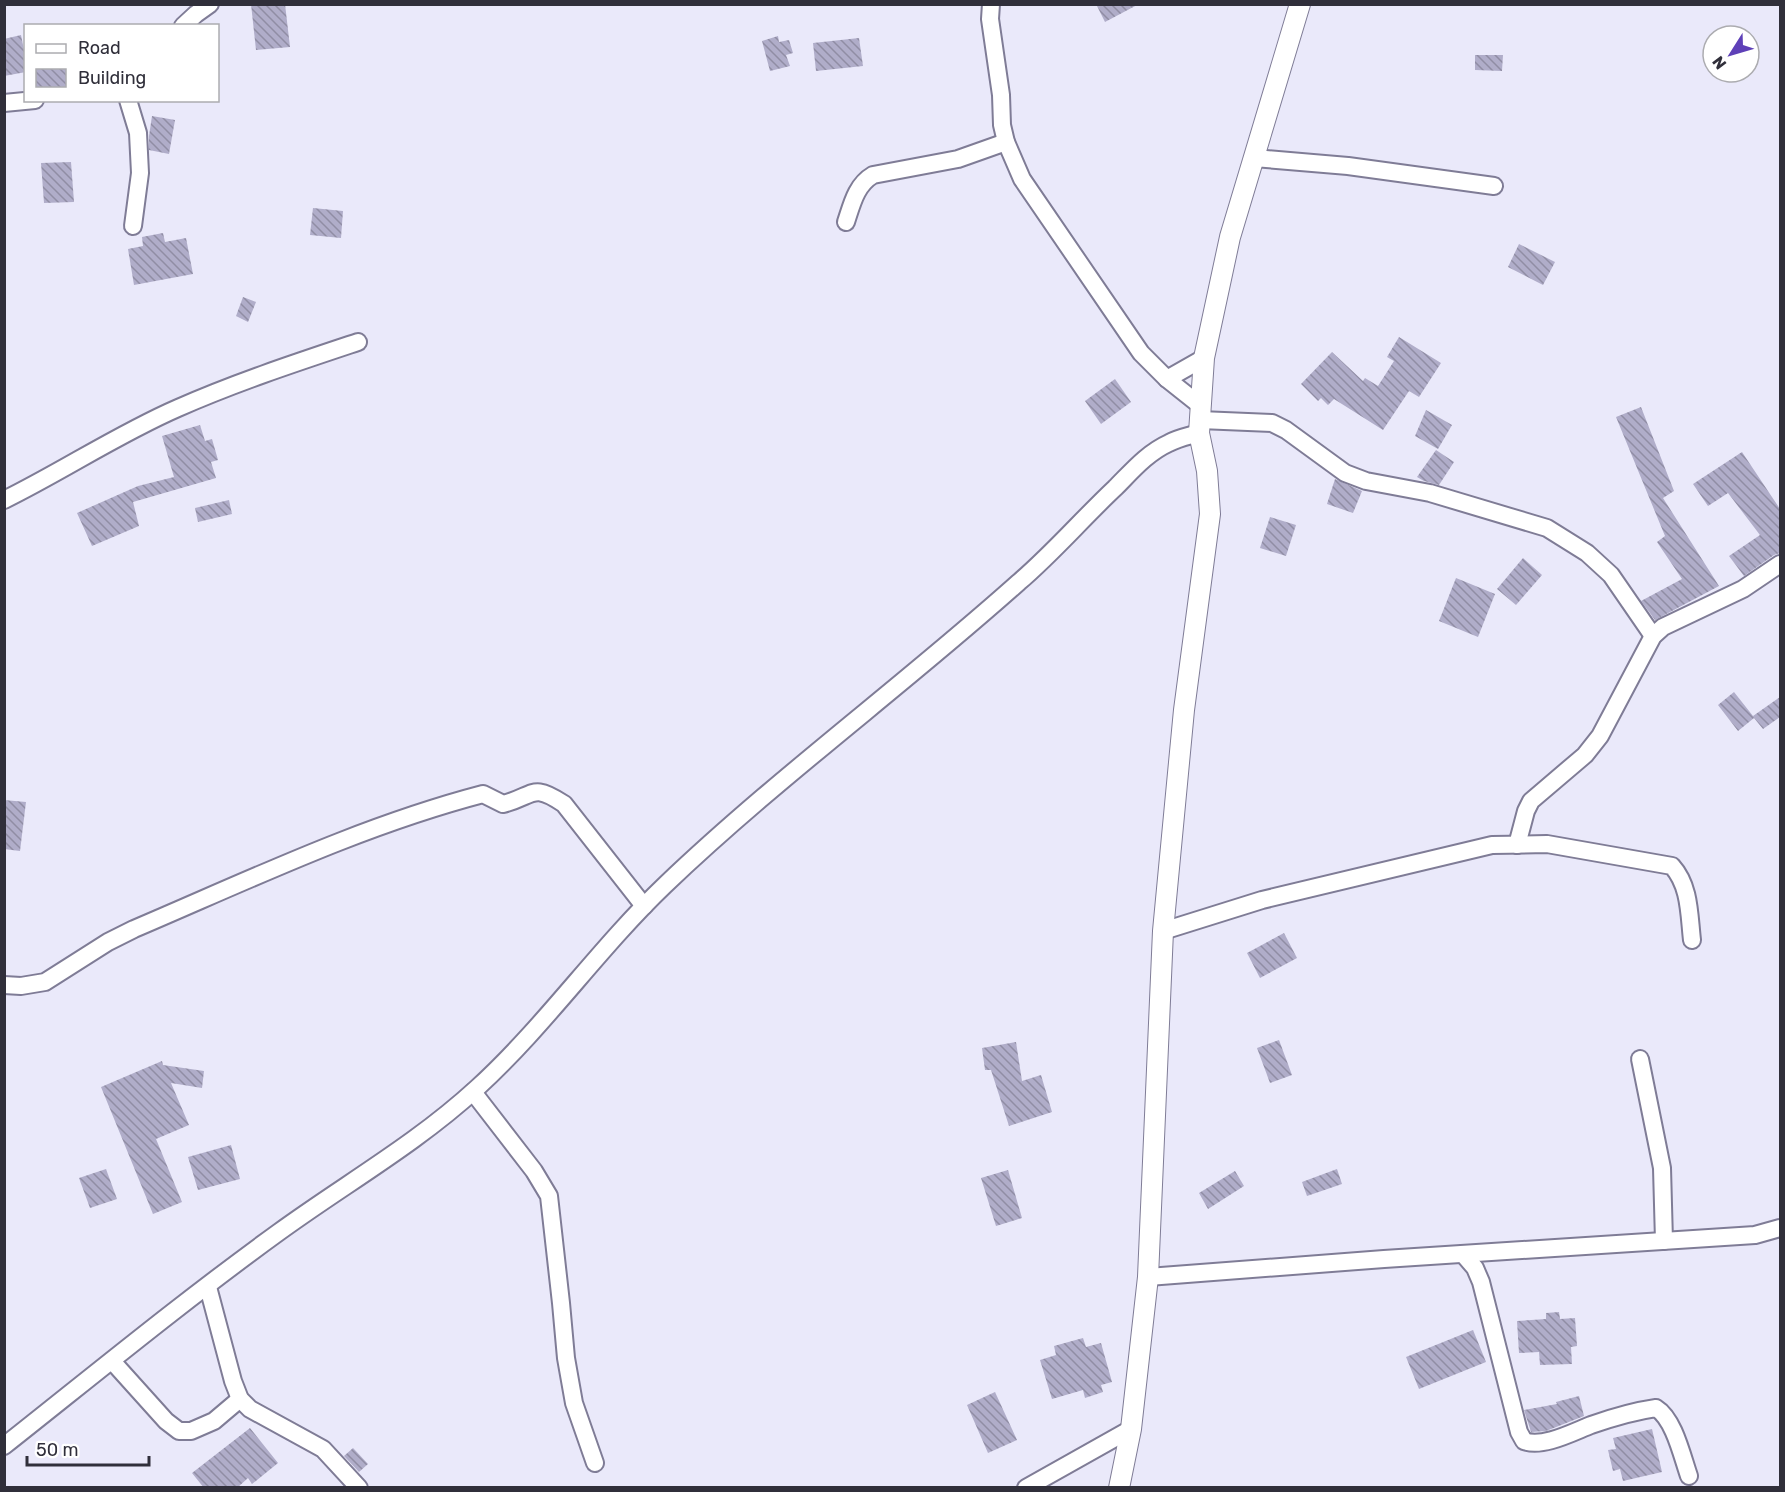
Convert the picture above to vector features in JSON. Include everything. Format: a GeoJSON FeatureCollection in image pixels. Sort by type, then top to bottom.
{"type":"FeatureCollection","features":[{"type":"Feature","properties":{"kind":"street"},"geometry":{"type":"LineString","coordinates":[[185,24],[210,4]]}},
{"type":"Feature","properties":{"kind":"street"},"geometry":{"type":"LineString","coordinates":[[991,4],[990,19],[1001,95],[1002,125],[1006,142],[1022,179],[1141,353],[1200,420]]}},
{"type":"Feature","properties":{"kind":"street"},"geometry":{"type":"LineString","coordinates":[[1119,1488],[1131,1429],[1148,1277],[1163,931],[1184,710],[1210,514],[1200,420],[1204,358],[1230,237],[1300,4]]}},
{"type":"Feature","properties":{"kind":"street"},"geometry":{"type":"LineString","coordinates":[[4,103],[24,101]]}},
{"type":"Feature","properties":{"kind":"street"},"geometry":{"type":"LineString","coordinates":[[129,102],[138,133],[140,173],[133,226]]}},
{"type":"Feature","properties":{"kind":"street"},"geometry":{"type":"LineString","coordinates":[[846,222],[862,181],[873,175],[958,159],[1006,142]]}},
{"type":"Feature","properties":{"kind":"street"},"geometry":{"type":"LineString","coordinates":[[1254,158],[1348,166],[1494,186]]}},
{"type":"Feature","properties":{"kind":"street"},"geometry":{"type":"LineString","coordinates":[[4,500],[44,481],[111,441],[177,408],[275,369],[358,342]]}},
{"type":"Feature","properties":{"kind":"street"},"geometry":{"type":"LineString","coordinates":[[1167,380],[1204,358]]}},
{"type":"Feature","properties":{"kind":"street"},"geometry":{"type":"LineString","coordinates":[[4,1446],[280,1231],[386,1161],[473,1092],[507,1060],[562,999],[613,937],[665,885],[762,799],[961,634],[1041,563],[1137,464],[1200,420],[1272,423],[1287,430],[1345,473],[1366,481],[1430,493],[1547,528],[1587,553],[1611,575],[1653,636]]}},
{"type":"Feature","properties":{"kind":"street"},"geometry":{"type":"LineString","coordinates":[[1517,845],[1531,801],[1585,755],[1599,736],[1653,636],[1663,627],[1743,589],[1780,564]]}},
{"type":"Feature","properties":{"kind":"street"},"geometry":{"type":"LineString","coordinates":[[4,985],[21,986],[45,982],[108,942],[134,929],[324,846],[398,819],[483,794],[503,804],[513,802],[532,792],[548,793],[564,804],[644,906]]}},
{"type":"Feature","properties":{"kind":"street"},"geometry":{"type":"LineString","coordinates":[[1163,931],[1262,900],[1492,845],[1547,844],[1672,866],[1680,876],[1685,888],[1692,940]]}},
{"type":"Feature","properties":{"kind":"street"},"geometry":{"type":"LineString","coordinates":[[1640,1059],[1662,1168],[1664,1241]]}},
{"type":"Feature","properties":{"kind":"street"},"geometry":{"type":"LineString","coordinates":[[473,1092],[534,1171],[549,1196],[566,1358],[574,1403],[595,1463]]}},
{"type":"Feature","properties":{"kind":"street"},"geometry":{"type":"LineString","coordinates":[[1148,1277],[1755,1235],[1780,1228]]}},
{"type":"Feature","properties":{"kind":"street"},"geometry":{"type":"LineString","coordinates":[[1463,1254],[1475,1268],[1480,1282],[1519,1432],[1524,1441],[1532,1444],[1566,1436],[1592,1425],[1656,1408],[1662,1412],[1670,1424],[1689,1476]]}},
{"type":"Feature","properties":{"kind":"street"},"geometry":{"type":"LineString","coordinates":[[208,1287],[240,1399],[250,1409],[323,1449],[359,1488]]}},
{"type":"Feature","properties":{"kind":"street"},"geometry":{"type":"LineString","coordinates":[[112,1360],[166,1421],[179,1431],[191,1431],[214,1421],[240,1399]]}},
{"type":"Feature","properties":{"kind":"street"},"geometry":{"type":"LineString","coordinates":[[1026,1488],[1131,1429]]}},
{"type":"Feature","properties":{"kind":"building"},"geometry":{"type":"Polygon","coordinates":[[[251,4],[285,4],[290,47],[256,50],[251,4]]]}},
{"type":"Feature","properties":{"kind":"building"},"geometry":{"type":"Polygon","coordinates":[[[1096,4],[1139,4],[1105,22],[1096,4]]]}},
{"type":"Feature","properties":{"kind":"building"},"geometry":{"type":"Polygon","coordinates":[[[21,35],[24,72],[4,76],[4,39],[21,35]]]}},
{"type":"Feature","properties":{"kind":"building"},"geometry":{"type":"Polygon","coordinates":[[[778,36],[779,42],[789,40],[793,53],[786,55],[790,66],[770,71],[762,41],[778,36]]]}},
{"type":"Feature","properties":{"kind":"building"},"geometry":{"type":"Polygon","coordinates":[[[859,38],[863,66],[816,71],[813,43],[859,38]]]}},
{"type":"Feature","properties":{"kind":"building"},"geometry":{"type":"Polygon","coordinates":[[[1475,55],[1503,55],[1502,71],[1475,70],[1475,55]]]}},
{"type":"Feature","properties":{"kind":"building"},"geometry":{"type":"Polygon","coordinates":[[[152,116],[175,120],[169,154],[149,150],[152,116]]]}},
{"type":"Feature","properties":{"kind":"building"},"geometry":{"type":"Polygon","coordinates":[[[71,162],[74,202],[44,203],[41,163],[71,162]]]}},
{"type":"Feature","properties":{"kind":"building"},"geometry":{"type":"Polygon","coordinates":[[[313,208],[343,211],[341,238],[310,235],[313,208]]]}},
{"type":"Feature","properties":{"kind":"building"},"geometry":{"type":"Polygon","coordinates":[[[163,233],[165,242],[186,238],[193,274],[134,285],[128,249],[143,246],[142,237],[163,233]]]}},
{"type":"Feature","properties":{"kind":"building"},"geometry":{"type":"Polygon","coordinates":[[[1519,244],[1555,262],[1543,285],[1508,267],[1519,244]]]}},
{"type":"Feature","properties":{"kind":"building"},"geometry":{"type":"Polygon","coordinates":[[[243,297],[256,302],[248,322],[236,316],[243,297]]]}},
{"type":"Feature","properties":{"kind":"building"},"geometry":{"type":"Polygon","coordinates":[[[1399,337],[1441,363],[1419,397],[1409,391],[1383,430],[1334,399],[1328,405],[1321,398],[1318,401],[1301,384],[1332,352],[1363,381],[1365,378],[1378,386],[1394,361],[1387,357],[1399,337]]]}},
{"type":"Feature","properties":{"kind":"building"},"geometry":{"type":"Polygon","coordinates":[[[1115,379],[1131,402],[1101,424],[1085,401],[1115,379]]]}},
{"type":"Feature","properties":{"kind":"building"},"geometry":{"type":"Polygon","coordinates":[[[1641,407],[1674,491],[1663,498],[1719,586],[1655,620],[1641,601],[1682,579],[1657,542],[1665,536],[1616,417],[1641,407]]]}},
{"type":"Feature","properties":{"kind":"building"},"geometry":{"type":"Polygon","coordinates":[[[1426,410],[1452,425],[1438,449],[1415,436],[1426,410]]]}},
{"type":"Feature","properties":{"kind":"building"},"geometry":{"type":"Polygon","coordinates":[[[200,425],[205,441],[212,439],[218,460],[211,462],[216,478],[133,502],[139,526],[92,546],[77,513],[138,486],[174,477],[162,436],[200,425]]]}},
{"type":"Feature","properties":{"kind":"building"},"geometry":{"type":"Polygon","coordinates":[[[1436,450],[1454,462],[1439,485],[1417,477],[1436,450]]]}},
{"type":"Feature","properties":{"kind":"building"},"geometry":{"type":"Polygon","coordinates":[[[1742,452],[1780,509],[1780,553],[1744,576],[1729,556],[1760,535],[1728,493],[1708,506],[1693,484],[1742,452]]]}},
{"type":"Feature","properties":{"kind":"building"},"geometry":{"type":"Polygon","coordinates":[[[1335,479],[1362,491],[1353,513],[1327,504],[1335,479]]]}},
{"type":"Feature","properties":{"kind":"building"},"geometry":{"type":"Polygon","coordinates":[[[229,500],[232,514],[198,522],[195,508],[229,500]]]}},
{"type":"Feature","properties":{"kind":"building"},"geometry":{"type":"Polygon","coordinates":[[[1270,517],[1296,525],[1286,556],[1260,548],[1270,517]]]}},
{"type":"Feature","properties":{"kind":"building"},"geometry":{"type":"Polygon","coordinates":[[[1523,558],[1542,575],[1516,605],[1497,589],[1523,558]]]}},
{"type":"Feature","properties":{"kind":"building"},"geometry":{"type":"Polygon","coordinates":[[[1456,578],[1495,594],[1478,637],[1439,621],[1456,578]]]}},
{"type":"Feature","properties":{"kind":"building"},"geometry":{"type":"Polygon","coordinates":[[[1734,692],[1753,716],[1780,697],[1780,717],[1763,729],[1754,718],[1738,731],[1718,705],[1734,692]]]}},
{"type":"Feature","properties":{"kind":"building"},"geometry":{"type":"Polygon","coordinates":[[[4,800],[26,802],[20,851],[4,849],[4,800]]]}},
{"type":"Feature","properties":{"kind":"building"},"geometry":{"type":"Polygon","coordinates":[[[1284,933],[1297,958],[1260,978],[1247,953],[1284,933]]]}},
{"type":"Feature","properties":{"kind":"building"},"geometry":{"type":"Polygon","coordinates":[[[1279,1040],[1292,1075],[1270,1083],[1257,1048],[1279,1040]]]}},
{"type":"Feature","properties":{"kind":"building"},"geometry":{"type":"Polygon","coordinates":[[[1016,1042],[1022,1081],[1041,1075],[1052,1112],[1009,1126],[991,1070],[985,1070],[982,1048],[1016,1042]]]}},
{"type":"Feature","properties":{"kind":"building"},"geometry":{"type":"Polygon","coordinates":[[[162,1061],[163,1065],[204,1071],[202,1088],[171,1083],[189,1125],[156,1139],[182,1202],[153,1214],[101,1087],[162,1061]]]}},
{"type":"Feature","properties":{"kind":"building"},"geometry":{"type":"Polygon","coordinates":[[[231,1145],[240,1179],[198,1190],[188,1157],[231,1145]]]}},
{"type":"Feature","properties":{"kind":"building"},"geometry":{"type":"Polygon","coordinates":[[[106,1169],[117,1199],[90,1208],[79,1178],[106,1169]]]}},
{"type":"Feature","properties":{"kind":"building"},"geometry":{"type":"Polygon","coordinates":[[[1337,1169],[1342,1184],[1307,1196],[1302,1182],[1337,1169]]]}},
{"type":"Feature","properties":{"kind":"building"},"geometry":{"type":"Polygon","coordinates":[[[1008,1170],[1022,1218],[996,1226],[981,1178],[1008,1170]]]}},
{"type":"Feature","properties":{"kind":"building"},"geometry":{"type":"Polygon","coordinates":[[[1235,1171],[1244,1186],[1208,1209],[1199,1193],[1235,1171]]]}},
{"type":"Feature","properties":{"kind":"building"},"geometry":{"type":"Polygon","coordinates":[[[1559,1312],[1560,1319],[1575,1318],[1577,1346],[1571,1347],[1572,1364],[1540,1365],[1539,1352],[1519,1353],[1517,1321],[1546,1319],[1546,1313],[1559,1312]]]}},
{"type":"Feature","properties":{"kind":"building"},"geometry":{"type":"Polygon","coordinates":[[[1473,1330],[1486,1362],[1419,1389],[1406,1357],[1473,1330]]]}},
{"type":"Feature","properties":{"kind":"building"},"geometry":{"type":"Polygon","coordinates":[[[1083,1338],[1086,1347],[1101,1343],[1112,1382],[1101,1385],[1103,1392],[1085,1398],[1083,1390],[1052,1399],[1040,1360],[1056,1355],[1054,1346],[1083,1338]]]}},
{"type":"Feature","properties":{"kind":"building"},"geometry":{"type":"Polygon","coordinates":[[[995,1392],[1017,1440],[988,1453],[967,1405],[995,1392]]]}},
{"type":"Feature","properties":{"kind":"building"},"geometry":{"type":"Polygon","coordinates":[[[1579,1396],[1584,1416],[1546,1431],[1531,1432],[1524,1410],[1557,1404],[1556,1402],[1579,1396]]]}},
{"type":"Feature","properties":{"kind":"building"},"geometry":{"type":"Polygon","coordinates":[[[250,1428],[278,1463],[252,1484],[248,1478],[237,1488],[204,1488],[192,1473],[250,1428]]]}},
{"type":"Feature","properties":{"kind":"building"},"geometry":{"type":"Polygon","coordinates":[[[1652,1429],[1662,1472],[1623,1481],[1620,1469],[1613,1471],[1608,1450],[1616,1449],[1613,1438],[1652,1429]]]}},
{"type":"Feature","properties":{"kind":"building"},"geometry":{"type":"Polygon","coordinates":[[[353,1448],[368,1464],[359,1472],[344,1456],[353,1448]]]}}]}
